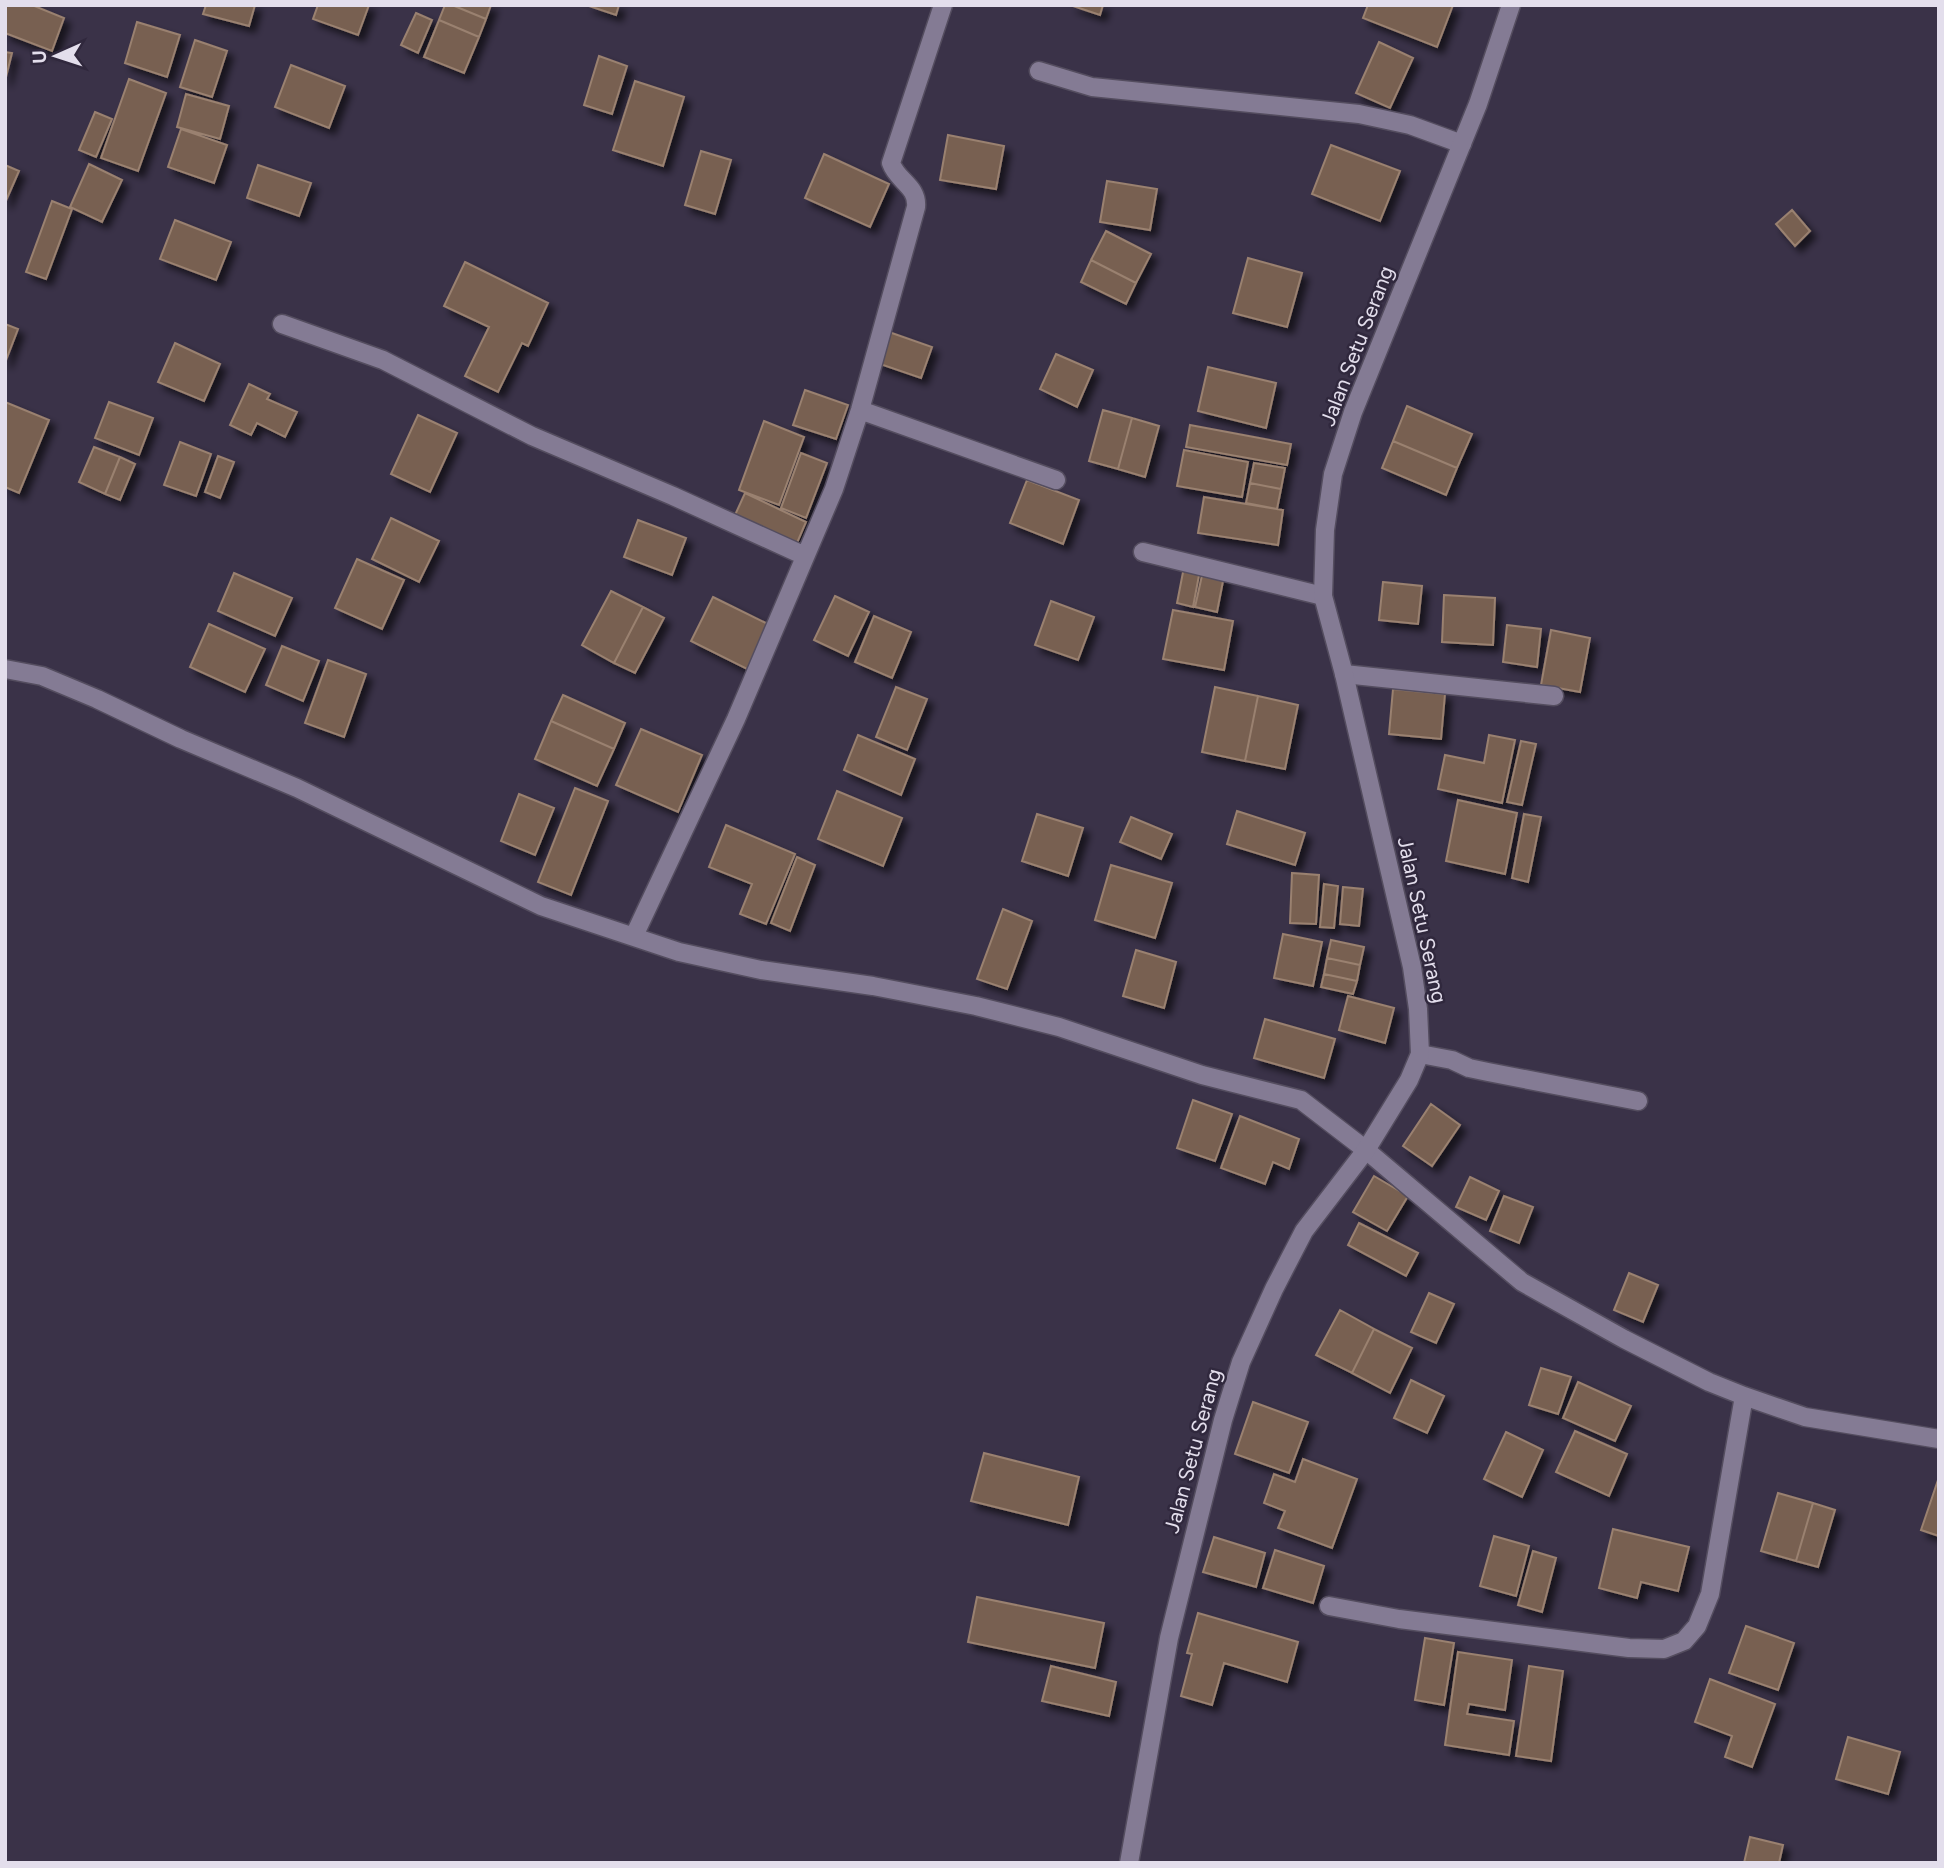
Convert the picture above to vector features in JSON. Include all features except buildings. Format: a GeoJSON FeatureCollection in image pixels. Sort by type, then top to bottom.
{"type":"FeatureCollection","features":[{"type":"Feature","properties":{"kind":"street"},"geometry":{"type":"LineString","coordinates":[[634,936],[736,719],[834,489],[860,410],[916,207],[917,199],[912,189],[894,173],[891,163],[943,5]]}},
{"type":"Feature","properties":{"kind":"street","name":"Jalan Setu Serang"},"geometry":{"type":"LineString","coordinates":[[1129,1863],[1169,1638],[1219,1433],[1241,1362],[1304,1231],[1366,1150],[1409,1080],[1420,1054],[1418,1009],[1412,968],[1344,674],[1323,596],[1325,530],[1333,474],[1353,412],[1478,104],[1511,5]]}},
{"type":"Feature","properties":{"kind":"street"},"geometry":{"type":"LineString","coordinates":[[1039,71],[1104,88],[1359,114],[1410,125],[1462,144]]}},
{"type":"Feature","properties":{"kind":"street"},"geometry":{"type":"LineString","coordinates":[[282,324],[383,360],[533,436],[805,556]]}},
{"type":"Feature","properties":{"kind":"street"},"geometry":{"type":"LineString","coordinates":[[860,410],[1056,480]]}},
{"type":"Feature","properties":{"kind":"street"},"geometry":{"type":"LineString","coordinates":[[1143,552],[1323,596]]}},
{"type":"Feature","properties":{"kind":"street"},"geometry":{"type":"LineString","coordinates":[[5,669],[42,676],[97,699],[181,739],[297,788],[541,906],[679,952],[738,965],[937,998],[1059,1027],[1202,1075],[1301,1100],[1366,1150],[1522,1282],[1624,1339],[1709,1382],[1805,1417],[1939,1439]]}},
{"type":"Feature","properties":{"kind":"street"},"geometry":{"type":"LineString","coordinates":[[1344,674],[1554,696]]}},
{"type":"Feature","properties":{"kind":"street"},"geometry":{"type":"LineString","coordinates":[[1420,1054],[1452,1060],[1469,1068],[1638,1101]]}},
{"type":"Feature","properties":{"kind":"street"},"geometry":{"type":"LineString","coordinates":[[1329,1606],[1412,1620],[1629,1648],[1664,1649],[1684,1641],[1697,1626],[1710,1594],[1744,1396]]}}]}
